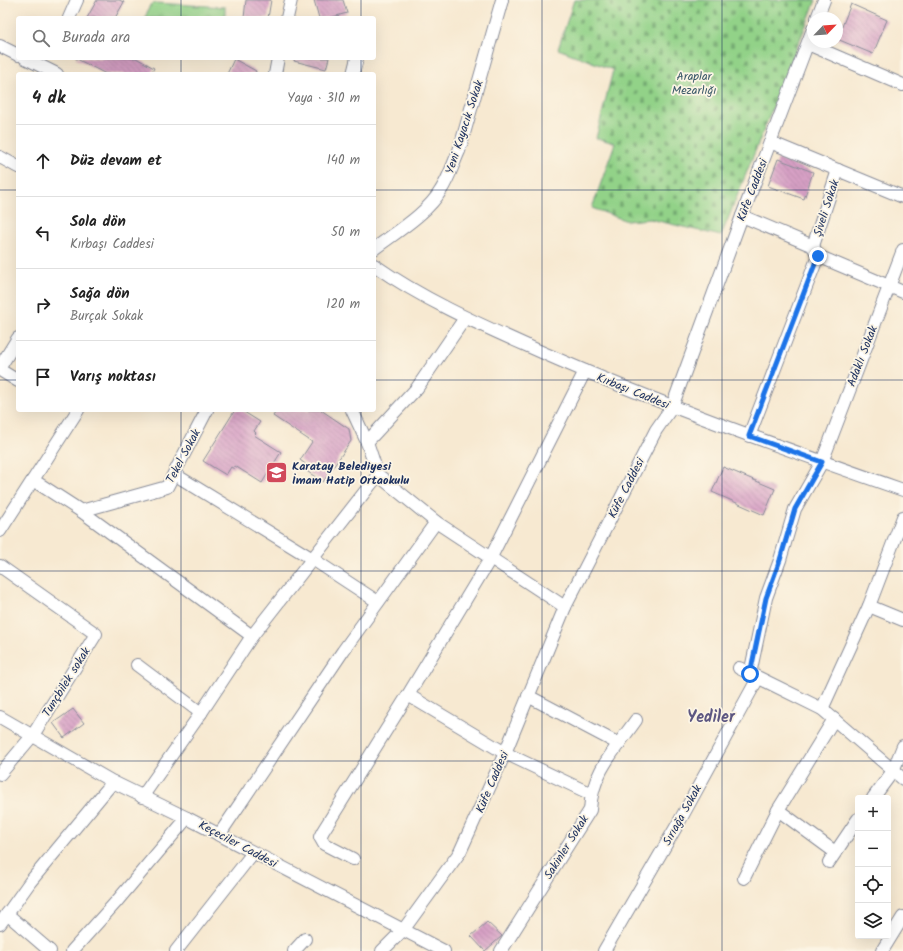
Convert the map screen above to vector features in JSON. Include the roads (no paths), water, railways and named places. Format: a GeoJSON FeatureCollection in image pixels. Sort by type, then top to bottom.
{"type":"FeatureCollection","features":[{"type":"Feature","properties":{"kind":"street"},"geometry":{"type":"LineString","coordinates":[[70,16],[78,0]]}},
{"type":"Feature","properties":{"kind":"street"},"geometry":{"type":"LineString","coordinates":[[287,16],[291,0]]}},
{"type":"Feature","properties":{"kind":"street","name":"Yeni Kayacık Sokak"},"geometry":{"type":"LineString","coordinates":[[376,247],[425,208],[440,192],[450,174],[459,151],[502,0]]}},
{"type":"Feature","properties":{"kind":"street"},"geometry":{"type":"LineString","coordinates":[[819,12],[824,0]]}},
{"type":"Feature","properties":{"kind":"street"},"geometry":{"type":"LineString","coordinates":[[0,46],[16,54]]}},
{"type":"Feature","properties":{"kind":"street","name":"Küfe Caddesi"},"geometry":{"type":"LineString","coordinates":[[382,951],[404,929],[460,852],[505,753],[565,607],[656,430],[672,407],[742,216],[807,47]]}},
{"type":"Feature","properties":{"kind":"street"},"geometry":{"type":"LineString","coordinates":[[817,48],[903,85]]}},
{"type":"Feature","properties":{"kind":"street"},"geometry":{"type":"LineString","coordinates":[[31,60],[52,67]]}},
{"type":"Feature","properties":{"kind":"street"},"geometry":{"type":"LineString","coordinates":[[275,72],[278,60]]}},
{"type":"Feature","properties":{"kind":"street"},"geometry":{"type":"LineString","coordinates":[[354,72],[356,60]]}},
{"type":"Feature","properties":{"kind":"street"},"geometry":{"type":"LineString","coordinates":[[770,142],[903,197]]}},
{"type":"Feature","properties":{"kind":"street"},"geometry":{"type":"LineString","coordinates":[[0,157],[16,166]]}},
{"type":"Feature","properties":{"kind":"street","name":"Şiveli Sokak"},"geometry":{"type":"LineString","coordinates":[[749,436],[815,251],[838,170]]}},
{"type":"Feature","properties":{"kind":"street"},"geometry":{"type":"LineString","coordinates":[[742,216],[903,292]]}},
{"type":"Feature","properties":{"kind":"street","name":"Adaklı Sokak"},"geometry":{"type":"LineString","coordinates":[[754,676],[766,598],[780,560],[795,509],[822,462],[903,250]]}},
{"type":"Feature","properties":{"kind":"street","name":"Kırbaşı Caddesi"},"geometry":{"type":"LineString","coordinates":[[376,266],[404,285],[465,318],[585,371],[672,407],[749,436],[903,490]]}},
{"type":"Feature","properties":{"kind":"street"},"geometry":{"type":"LineString","coordinates":[[367,442],[417,388],[465,318]]}},
{"type":"Feature","properties":{"kind":"street"},"geometry":{"type":"LineString","coordinates":[[0,367],[16,341]]}},
{"type":"Feature","properties":{"kind":"street"},"geometry":{"type":"LineString","coordinates":[[0,370],[16,380]]}},
{"type":"Feature","properties":{"kind":"street"},"geometry":{"type":"LineString","coordinates":[[353,859],[324,844],[320,837],[408,695],[490,558],[585,371]]}},
{"type":"Feature","properties":{"kind":"street"},"geometry":{"type":"LineString","coordinates":[[0,531],[77,412]]}},
{"type":"Feature","properties":{"kind":"street","name":"Tekel Sokak"},"geometry":{"type":"LineString","coordinates":[[81,511],[167,487],[206,412]]}},
{"type":"Feature","properties":{"kind":"street"},"geometry":{"type":"LineString","coordinates":[[353,412],[367,442],[378,475],[436,522],[565,607]]}},
{"type":"Feature","properties":{"kind":"street"},"geometry":{"type":"LineString","coordinates":[[174,474],[311,558],[378,602]]}},
{"type":"Feature","properties":{"kind":"street"},"geometry":{"type":"LineString","coordinates":[[142,797],[201,713],[252,636],[311,558],[378,475]]}},
{"type":"Feature","properties":{"kind":"street"},"geometry":{"type":"LineString","coordinates":[[33,480],[81,511],[252,636]]}},
{"type":"Feature","properties":{"kind":"street"},"geometry":{"type":"LineString","coordinates":[[822,709],[869,606],[903,517]]}},
{"type":"Feature","properties":{"kind":"street"},"geometry":{"type":"LineString","coordinates":[[219,834],[378,602],[436,522]]}},
{"type":"Feature","properties":{"kind":"street","name":"Tunçbilek sokak"},"geometry":{"type":"LineString","coordinates":[[0,566],[96,634],[33,735],[0,774]]}},
{"type":"Feature","properties":{"kind":"street"},"geometry":{"type":"LineString","coordinates":[[869,606],[903,620]]}},
{"type":"Feature","properties":{"kind":"street"},"geometry":{"type":"LineString","coordinates":[[137,665],[201,713]]}},
{"type":"Feature","properties":{"kind":"street"},"geometry":{"type":"LineString","coordinates":[[739,668],[822,709],[903,778]]}},
{"type":"Feature","properties":{"kind":"street","name":"Sırıağa Sokak"},"geometry":{"type":"LineString","coordinates":[[604,951],[679,822],[754,676]]}},
{"type":"Feature","properties":{"kind":"street"},"geometry":{"type":"LineString","coordinates":[[408,695],[505,753],[591,794]]}},
{"type":"Feature","properties":{"kind":"street"},"geometry":{"type":"LineString","coordinates":[[528,696],[618,744]]}},
{"type":"Feature","properties":{"kind":"street","name":"Keçeciler Caddesi"},"geometry":{"type":"LineString","coordinates":[[0,716],[113,782],[219,834],[444,951]]}},
{"type":"Feature","properties":{"kind":"street"},"geometry":{"type":"LineString","coordinates":[[744,878],[778,810],[834,719]]}},
{"type":"Feature","properties":{"kind":"street","name":"Sakinler Sokak"},"geometry":{"type":"LineString","coordinates":[[501,951],[590,810],[591,794],[599,771],[636,720]]}},
{"type":"Feature","properties":{"kind":"street"},"geometry":{"type":"LineString","coordinates":[[875,795],[893,771],[903,746]]}},
{"type":"Feature","properties":{"kind":"street"},"geometry":{"type":"LineString","coordinates":[[0,924],[30,882],[113,782]]}},
{"type":"Feature","properties":{"kind":"street"},"geometry":{"type":"LineString","coordinates":[[778,810],[832,857],[855,823]]}},
{"type":"Feature","properties":{"kind":"street"},"geometry":{"type":"LineString","coordinates":[[72,951],[117,901],[187,818]]}},
{"type":"Feature","properties":{"kind":"street"},"geometry":{"type":"LineString","coordinates":[[176,951],[253,853]]}},
{"type":"Feature","properties":{"kind":"street"},"geometry":{"type":"LineString","coordinates":[[7,914],[50,951]]}},
{"type":"Feature","properties":{"kind":"street"},"geometry":{"type":"LineString","coordinates":[[882,951],[903,917]]}},
{"type":"Feature","properties":{"kind":"street"},"geometry":{"type":"LineString","coordinates":[[294,951],[305,939]]}},
{"type":"Feature","properties":{"kind":"place","name":"Karatay Belediyesi İmam Hatip Ortaokulu"},"geometry":{"type":"Point","coordinates":[276,473]}},
{"type":"Feature","properties":{"kind":"district","name":"Yediler"},"geometry":{"type":"Point","coordinates":[711,716]}},
{"type":"Feature","properties":{"kind":"park label","name":"Araplar Mezarlığı"},"geometry":{"type":"Point","coordinates":[694,83]}}]}
